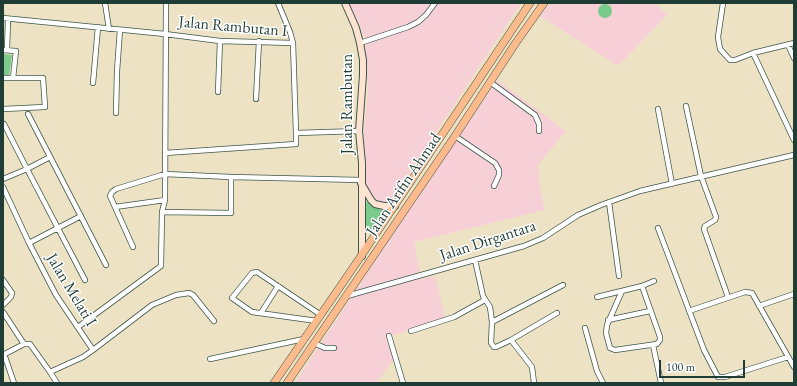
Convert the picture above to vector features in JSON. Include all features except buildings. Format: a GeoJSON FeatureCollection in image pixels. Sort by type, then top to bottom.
{"type":"FeatureCollection","features":[{"type":"Feature","properties":{"kind":"main road","name":"Jalan Rambutan"},"geometry":{"type":"LineString","coordinates":[[344,3],[356,28],[363,60],[359,131],[362,163],[362,256]]}},
{"type":"Feature","properties":{"kind":"main road","name":"Jalan Arifin Ahmad"},"geometry":{"type":"LineString","coordinates":[[274,383],[362,256],[530,3]]}},
{"type":"Feature","properties":{"kind":"main road","name":"Jalan Arifin Ahmad"},"geometry":{"type":"LineString","coordinates":[[287,383],[544,3]]}},
{"type":"Feature","properties":{"kind":"main road"},"geometry":{"type":"LineString","coordinates":[[506,39],[515,44]]}},
{"type":"Feature","properties":{"kind":"main road"},"geometry":{"type":"LineString","coordinates":[[361,182],[371,200],[375,204],[395,206]]}},
{"type":"Feature","properties":{"kind":"street"},"geometry":{"type":"LineString","coordinates":[[105,3],[109,28]]}},
{"type":"Feature","properties":{"kind":"street"},"geometry":{"type":"LineString","coordinates":[[78,327],[161,266],[162,212],[165,200],[166,3]]}},
{"type":"Feature","properties":{"kind":"street"},"geometry":{"type":"LineString","coordinates":[[278,3],[293,43]]}},
{"type":"Feature","properties":{"kind":"street"},"geometry":{"type":"LineString","coordinates":[[360,43],[408,27],[418,22],[426,15],[435,3]]}},
{"type":"Feature","properties":{"kind":"street"},"geometry":{"type":"LineString","coordinates":[[723,3],[718,37],[720,49],[732,60],[794,43]]}},
{"type":"Feature","properties":{"kind":"street"},"geometry":{"type":"LineString","coordinates":[[6,19],[5,50],[16,51],[13,78]]}},
{"type":"Feature","properties":{"kind":"street","name":"Jalan Rambutan I"},"geometry":{"type":"LineString","coordinates":[[6,19],[220,40],[293,43],[296,133]]}},
{"type":"Feature","properties":{"kind":"street"},"geometry":{"type":"LineString","coordinates":[[93,83],[98,27]]}},
{"type":"Feature","properties":{"kind":"street"},"geometry":{"type":"LineString","coordinates":[[116,113],[120,30]]}},
{"type":"Feature","properties":{"kind":"street"},"geometry":{"type":"LineString","coordinates":[[218,92],[220,40]]}},
{"type":"Feature","properties":{"kind":"street"},"geometry":{"type":"LineString","coordinates":[[256,99],[259,41]]}},
{"type":"Feature","properties":{"kind":"street"},"geometry":{"type":"LineString","coordinates":[[788,45],[794,58]]}},
{"type":"Feature","properties":{"kind":"street"},"geometry":{"type":"LineString","coordinates":[[753,53],[794,140]]}},
{"type":"Feature","properties":{"kind":"street"},"geometry":{"type":"LineString","coordinates":[[3,78],[43,78],[45,107],[3,109]]}},
{"type":"Feature","properties":{"kind":"street"},"geometry":{"type":"LineString","coordinates":[[490,82],[535,115],[539,124],[539,131]]}},
{"type":"Feature","properties":{"kind":"street"},"geometry":{"type":"LineString","coordinates":[[686,106],[701,176],[716,216],[715,220],[705,225],[704,229],[728,297]]}},
{"type":"Feature","properties":{"kind":"street"},"geometry":{"type":"LineString","coordinates":[[658,109],[672,184]]}},
{"type":"Feature","properties":{"kind":"street"},"geometry":{"type":"LineString","coordinates":[[28,114],[106,265]]}},
{"type":"Feature","properties":{"kind":"street"},"geometry":{"type":"LineString","coordinates":[[4,124],[85,280]]}},
{"type":"Feature","properties":{"kind":"street"},"geometry":{"type":"LineString","coordinates":[[165,154],[296,144],[296,133],[359,131]]}},
{"type":"Feature","properties":{"kind":"street"},"geometry":{"type":"LineString","coordinates":[[455,136],[495,163],[499,172],[494,186]]}},
{"type":"Feature","properties":{"kind":"street","name":"Jalan Dirgantara"},"geometry":{"type":"LineString","coordinates":[[347,296],[533,243],[550,234],[578,215],[640,191],[794,155]]}},
{"type":"Feature","properties":{"kind":"street"},"geometry":{"type":"LineString","coordinates":[[3,179],[50,157]]}},
{"type":"Feature","properties":{"kind":"street"},"geometry":{"type":"LineString","coordinates":[[133,247],[110,196],[114,190],[165,174],[361,182]]}},
{"type":"Feature","properties":{"kind":"street"},"geometry":{"type":"LineString","coordinates":[[162,212],[231,213],[231,177]]}},
{"type":"Feature","properties":{"kind":"street","name":"Jalan Melati I"},"geometry":{"type":"LineString","coordinates":[[3,187],[29,244],[56,295],[93,350],[83,357],[50,372]]}},
{"type":"Feature","properties":{"kind":"street"},"geometry":{"type":"LineString","coordinates":[[115,207],[165,200]]}},
{"type":"Feature","properties":{"kind":"street"},"geometry":{"type":"LineString","coordinates":[[609,202],[619,276]]}},
{"type":"Feature","properties":{"kind":"street"},"geometry":{"type":"LineString","coordinates":[[29,244],[81,216]]}},
{"type":"Feature","properties":{"kind":"street"},"geometry":{"type":"LineString","coordinates":[[658,228],[704,350],[718,377],[725,377],[788,357]]}},
{"type":"Feature","properties":{"kind":"street"},"geometry":{"type":"LineString","coordinates":[[475,260],[484,298],[488,302],[490,308],[492,322],[490,337],[493,346],[498,346],[511,340],[557,313]]}},
{"type":"Feature","properties":{"kind":"street"},"geometry":{"type":"LineString","coordinates":[[257,272],[278,286],[319,318],[252,312],[232,298],[252,273],[257,272]]}},
{"type":"Feature","properties":{"kind":"street"},"geometry":{"type":"LineString","coordinates":[[3,280],[12,293],[11,297],[3,305]]}},
{"type":"Feature","properties":{"kind":"street"},"geometry":{"type":"LineString","coordinates":[[597,297],[642,286],[654,281]]}},
{"type":"Feature","properties":{"kind":"street"},"geometry":{"type":"LineString","coordinates":[[261,313],[278,286]]}},
{"type":"Feature","properties":{"kind":"street"},"geometry":{"type":"LineString","coordinates":[[492,322],[564,286]]}},
{"type":"Feature","properties":{"kind":"street"},"geometry":{"type":"LineString","coordinates":[[622,291],[608,320],[606,333],[611,349],[615,350],[653,345],[659,343],[660,337],[642,286]]}},
{"type":"Feature","properties":{"kind":"street"},"geometry":{"type":"LineString","coordinates":[[689,311],[728,297],[750,292],[753,294],[794,367]]}},
{"type":"Feature","properties":{"kind":"street"},"geometry":{"type":"LineString","coordinates":[[93,350],[152,305],[176,295],[189,293],[193,295],[214,321]]}},
{"type":"Feature","properties":{"kind":"street"},"geometry":{"type":"LineString","coordinates":[[759,306],[794,294]]}},
{"type":"Feature","properties":{"kind":"street"},"geometry":{"type":"LineString","coordinates":[[411,331],[454,317],[483,301],[484,298]]}},
{"type":"Feature","properties":{"kind":"street"},"geometry":{"type":"LineString","coordinates":[[608,320],[650,311]]}},
{"type":"Feature","properties":{"kind":"street"},"geometry":{"type":"LineString","coordinates":[[3,312],[24,344]]}},
{"type":"Feature","properties":{"kind":"street"},"geometry":{"type":"LineString","coordinates":[[585,328],[598,371],[604,383]]}},
{"type":"Feature","properties":{"kind":"street"},"geometry":{"type":"LineString","coordinates":[[389,336],[403,383]]}},
{"type":"Feature","properties":{"kind":"street"},"geometry":{"type":"LineString","coordinates":[[210,359],[304,339]]}},
{"type":"Feature","properties":{"kind":"street"},"geometry":{"type":"LineString","coordinates":[[511,340],[532,367],[534,383]]}},
{"type":"Feature","properties":{"kind":"street"},"geometry":{"type":"LineString","coordinates":[[14,383],[4,355],[28,343],[32,345],[57,383]]}},
{"type":"Feature","properties":{"kind":"street"},"geometry":{"type":"LineString","coordinates":[[314,343],[325,348],[334,348]]}},
{"type":"Feature","properties":{"kind":"street"},"geometry":{"type":"LineString","coordinates":[[653,345],[661,383]]}},
{"type":"Feature","properties":{"kind":"shaded area"},"geometry":{"type":"Polygon","coordinates":[[[348,3],[521,3],[393,198],[383,207],[367,198],[362,188],[364,133],[368,91],[365,37],[348,3]]]}},
{"type":"Feature","properties":{"kind":"shaded area"},"geometry":{"type":"Polygon","coordinates":[[[550,3],[655,3],[667,15],[618,66],[540,16],[550,3]]]}},
{"type":"Feature","properties":{"kind":"shaded area"},"geometry":{"type":"Polygon","coordinates":[[[497,80],[566,131],[537,166],[544,210],[414,242],[421,279],[435,276],[445,318],[386,338],[393,359],[377,383],[295,383],[398,226],[497,80]]]}},
{"type":"Feature","properties":{"kind":"green space"},"geometry":{"type":"Polygon","coordinates":[[[605,4],[610,6],[612,11],[610,16],[605,18],[600,16],[598,11],[600,6],[605,4]]]}},
{"type":"Feature","properties":{"kind":"green space"},"geometry":{"type":"Polygon","coordinates":[[[3,54],[12,55],[9,76],[3,76],[3,54]]]}},
{"type":"Feature","properties":{"kind":"green space"},"geometry":{"type":"Polygon","coordinates":[[[365,201],[387,213],[371,237],[365,222],[365,201]]]}}]}
